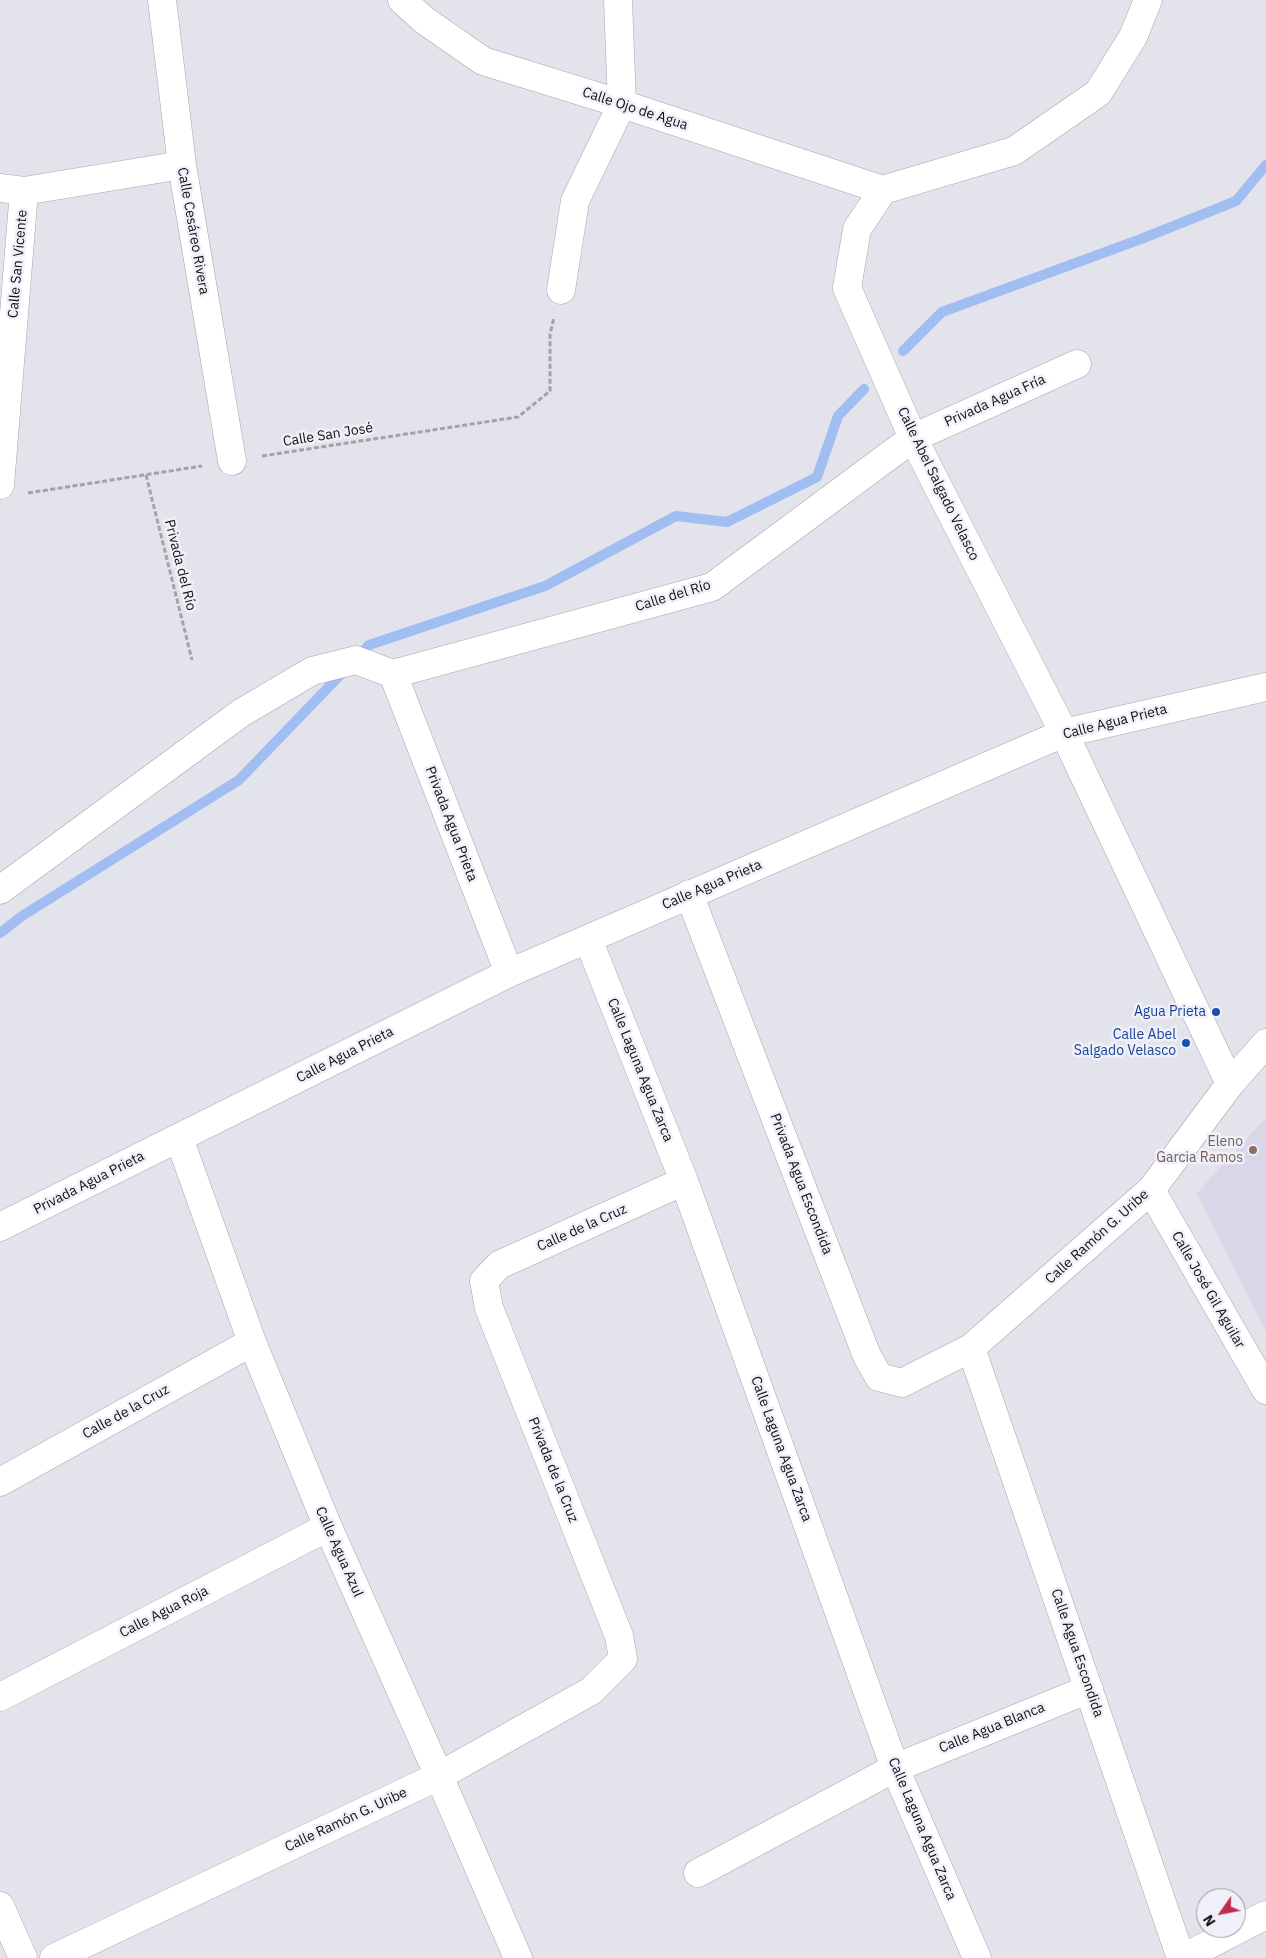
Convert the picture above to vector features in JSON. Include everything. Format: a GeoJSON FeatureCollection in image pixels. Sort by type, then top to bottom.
{"type":"FeatureCollection","features":[{"type":"Feature","properties":{"kind":"street","name":"Calle Cesáreo Rivera"},"geometry":{"type":"LineString","coordinates":[[162,0],[182,165],[232,461]]}},
{"type":"Feature","properties":{"kind":"street","name":"Calle Ojo de Agua"},"geometry":{"type":"LineString","coordinates":[[402,0],[424,20],[483,61],[622,104],[883,190]]}},
{"type":"Feature","properties":{"kind":"street"},"geometry":{"type":"LineString","coordinates":[[561,290],[575,200],[622,104],[618,0]]}},
{"type":"Feature","properties":{"kind":"street"},"geometry":{"type":"LineString","coordinates":[[883,190],[1014,151],[1098,93],[1133,37],[1148,0]]}},
{"type":"Feature","properties":{"kind":"street"},"geometry":{"type":"LineString","coordinates":[[12,190],[182,165]]}},
{"type":"Feature","properties":{"kind":"street","name":"Calle San Vicente"},"geometry":{"type":"LineString","coordinates":[[10,490],[12,190]]}},
{"type":"Feature","properties":{"kind":"street","name":"Calle Abel Salgado Velasco"},"geometry":{"type":"LineString","coordinates":[[883,190],[857,229],[847,288],[913,438],[1064,733],[1230,1084]]}},
{"type":"Feature","properties":{"kind":"street","name":"Privada Agua Fría"},"geometry":{"type":"LineString","coordinates":[[913,438],[1077,364]]}},
{"type":"Feature","properties":{"kind":"street","name":"Calle del Río"},"geometry":{"type":"LineString","coordinates":[[393,674],[712,587],[913,438]]}},
{"type":"Feature","properties":{"kind":"street"},"geometry":{"type":"LineString","coordinates":[[0,890],[241,713],[312,672],[356,660],[393,674]]}},
{"type":"Feature","properties":{"kind":"street","name":"Privada Agua Prieta"},"geometry":{"type":"LineString","coordinates":[[393,674],[509,974]]}},
{"type":"Feature","properties":{"kind":"street","name":"Calle Agua Prieta"},"geometry":{"type":"LineString","coordinates":[[179,1138],[509,974],[689,894],[1064,733],[1266,686]]}},
{"type":"Feature","properties":{"kind":"street","name":"Privada Agua Escondida"},"geometry":{"type":"LineString","coordinates":[[689,894],[867,1356],[879,1377],[902,1383],[971,1348]]}},
{"type":"Feature","properties":{"kind":"street","name":"Calle Laguna Agua Zarca"},"geometry":{"type":"LineString","coordinates":[[588,939],[684,1181],[895,1768],[978,1958]]}},
{"type":"Feature","properties":{"kind":"street","name":"Calle Ramón G. Uribe"},"geometry":{"type":"LineString","coordinates":[[971,1348],[1151,1190],[1230,1084],[1266,1043]]}},
{"type":"Feature","properties":{"kind":"street","name":"Privada Agua Prieta"},"geometry":{"type":"LineString","coordinates":[[0,1227],[179,1138]]}},
{"type":"Feature","properties":{"kind":"street","name":"Calle Agua Azul"},"geometry":{"type":"LineString","coordinates":[[179,1138],[252,1342],[328,1527],[518,1958]]}},
{"type":"Feature","properties":{"kind":"street","name":"Calle de la Cruz"},"geometry":{"type":"LineString","coordinates":[[484,1281],[499,1265],[684,1181]]}},
{"type":"Feature","properties":{"kind":"street","name":"Calle José Gil Aguilar"},"geometry":{"type":"LineString","coordinates":[[1151,1190],[1266,1390]]}},
{"type":"Feature","properties":{"kind":"street","name":"Privada de la Cruz"},"geometry":{"type":"LineString","coordinates":[[484,1281],[489,1308],[619,1636],[623,1659]]}},
{"type":"Feature","properties":{"kind":"street","name":"Calle de la Cruz"},"geometry":{"type":"LineString","coordinates":[[0,1482],[252,1342]]}},
{"type":"Feature","properties":{"kind":"street","name":"Calle Agua Escondida"},"geometry":{"type":"LineString","coordinates":[[971,1348],[1182,1958]]}},
{"type":"Feature","properties":{"kind":"street","name":"Calle Agua Roja"},"geometry":{"type":"LineString","coordinates":[[0,1697],[328,1527]]}},
{"type":"Feature","properties":{"kind":"street","name":"Calle Ramón G. Uribe"},"geometry":{"type":"LineString","coordinates":[[54,1958],[439,1776],[591,1691],[623,1659]]}},
{"type":"Feature","properties":{"kind":"street","name":"Calle Agua Blanca"},"geometry":{"type":"LineString","coordinates":[[698,1873],[895,1768],[1089,1689]]}},
{"type":"Feature","properties":{"kind":"street"},"geometry":{"type":"LineString","coordinates":[[0,1906],[23,1958]]}},
{"type":"Feature","properties":{"kind":"street"},"geometry":{"type":"LineString","coordinates":[[1182,1958],[1266,1915]]}},
{"type":"Feature","properties":{"kind":"path","name":"Calle San José"},"geometry":{"type":"LineString","coordinates":[[10,490],[146,475],[518,417],[550,391],[550,334],[561,290]]}},
{"type":"Feature","properties":{"kind":"path","name":"Privada del Río"},"geometry":{"type":"LineString","coordinates":[[146,475],[192,660]]}},
{"type":"Feature","properties":{"kind":"shaded area"},"geometry":{"type":"Polygon","coordinates":[[[1266,1118],[1266,1332],[1197,1193],[1266,1118]]]}},
{"type":"Feature","properties":{"kind":"waterway"},"geometry":{"type":"LineString","coordinates":[[903,351],[942,312],[1141,239],[1236,201],[1266,165]]}},
{"type":"Feature","properties":{"kind":"waterway"},"geometry":{"type":"LineString","coordinates":[[357,658],[369,645],[545,586],[676,516],[727,522],[817,477],[838,416],[864,389]]}},
{"type":"Feature","properties":{"kind":"waterway"},"geometry":{"type":"LineString","coordinates":[[0,933],[22,916],[239,780],[345,670]]}},
{"type":"Feature","properties":{"kind":"place","name":"Agua Prieta"},"geometry":{"type":"Point","coordinates":[1216,1012]}},
{"type":"Feature","properties":{"kind":"place","name":"Calle Abel Salgado Velasco"},"geometry":{"type":"Point","coordinates":[1186,1043]}},
{"type":"Feature","properties":{"kind":"place","name":"Eleno Garcia Ramos"},"geometry":{"type":"Point","coordinates":[1253,1150]}}]}
